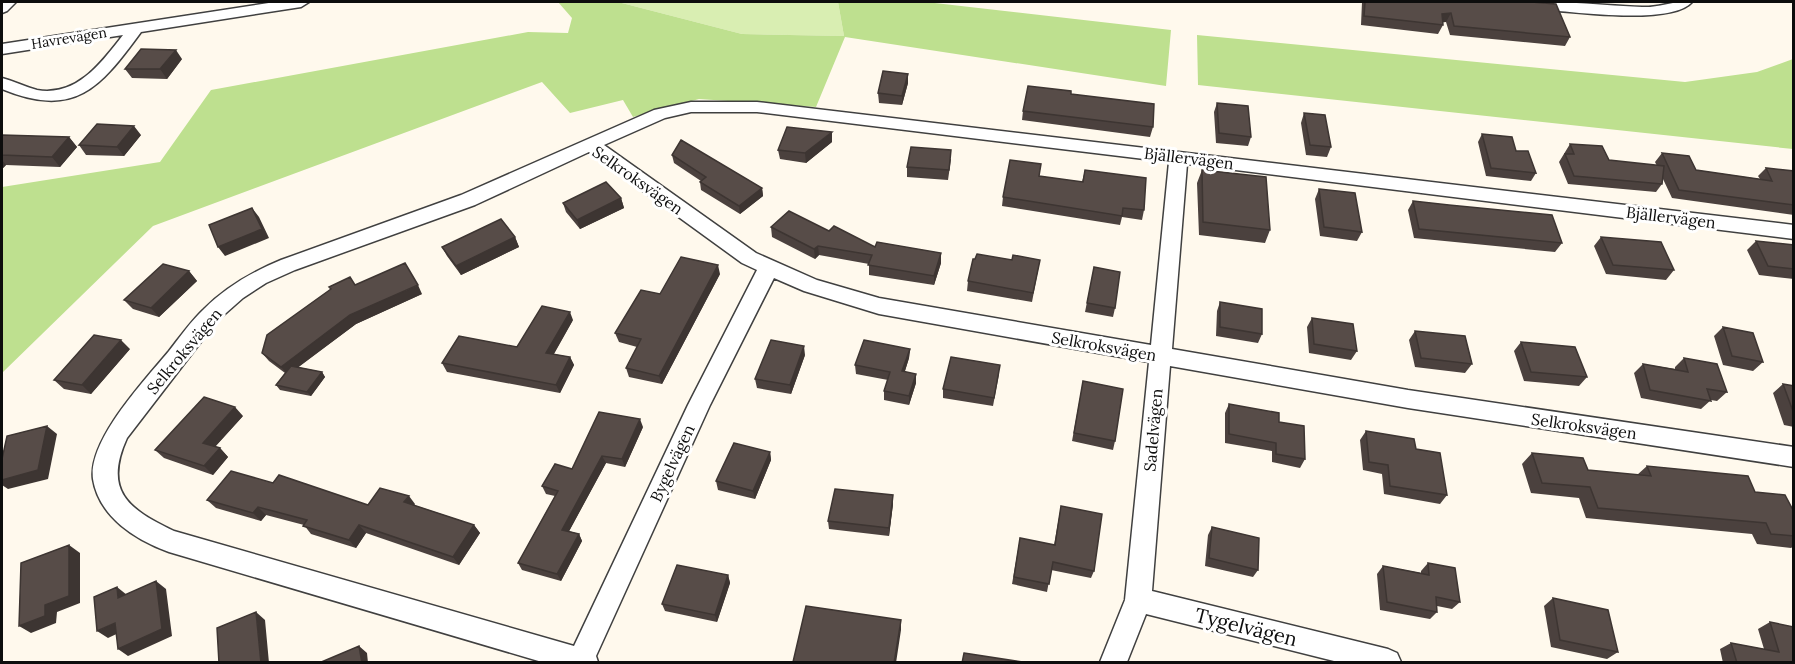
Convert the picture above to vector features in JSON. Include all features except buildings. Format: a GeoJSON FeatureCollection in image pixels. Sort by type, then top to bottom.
{"type":"FeatureCollection","features":[{"type":"Feature","properties":{"kind":"street"},"geometry":{"type":"LineString","coordinates":[[2,8],[8,2]]}},
{"type":"Feature","properties":{"kind":"street","name":"Havrevägen"},"geometry":{"type":"LineString","coordinates":[[2,49],[301,2]]}},
{"type":"Feature","properties":{"kind":"street"},"geometry":{"type":"LineString","coordinates":[[1516,2],[1617,12],[1645,12],[1663,10],[1684,2]]}},
{"type":"Feature","properties":{"kind":"street","name":"Havrevägen"},"geometry":{"type":"LineString","coordinates":[[2,83],[46,96],[65,94],[85,86],[100,74],[136,28]]}},
{"type":"Feature","properties":{"kind":"street","name":"Bjällervägen"},"geometry":{"type":"LineString","coordinates":[[590,144],[660,114],[691,107],[726,105],[757,107],[1794,232]]}},
{"type":"Feature","properties":{"kind":"street","name":"Selkroksvägen"},"geometry":{"type":"LineString","coordinates":[[582,662],[169,541],[138,526],[114,503],[105,478],[107,457],[118,433],[210,315],[236,293],[259,278],[288,265],[468,200],[590,144],[749,258],[811,286],[879,306],[1482,411],[1794,457]]}},
{"type":"Feature","properties":{"kind":"street","name":"Sadelvägen"},"geometry":{"type":"LineString","coordinates":[[1113,663],[1138,600],[1179,157]]}},
{"type":"Feature","properties":{"kind":"street","name":"Bygelvägen"},"geometry":{"type":"LineString","coordinates":[[582,662],[699,405],[769,267]]}},
{"type":"Feature","properties":{"kind":"street","name":"Tygelvägen"},"geometry":{"type":"LineString","coordinates":[[1138,600],[1389,663]]}},
{"type":"Feature","properties":{"kind":"green space"},"geometry":{"type":"Polygon","coordinates":[[[558,2],[618,2],[742,34],[844,36],[838,2],[926,2],[1171,30],[1166,86],[845,37],[816,107],[699,99],[633,117],[623,100],[570,113],[542,82],[153,226],[2,373],[2,187],[160,162],[211,90],[528,32],[568,33],[572,18],[558,2]]]}},
{"type":"Feature","properties":{"kind":"green space"},"geometry":{"type":"Polygon","coordinates":[[[618,2],[838,2],[844,36],[742,34],[618,2]]]}},
{"type":"Feature","properties":{"kind":"green space"},"geometry":{"type":"Polygon","coordinates":[[[1197,35],[1685,82],[1757,72],[1793,59],[1793,149],[1198,85],[1197,35]]]}}]}
